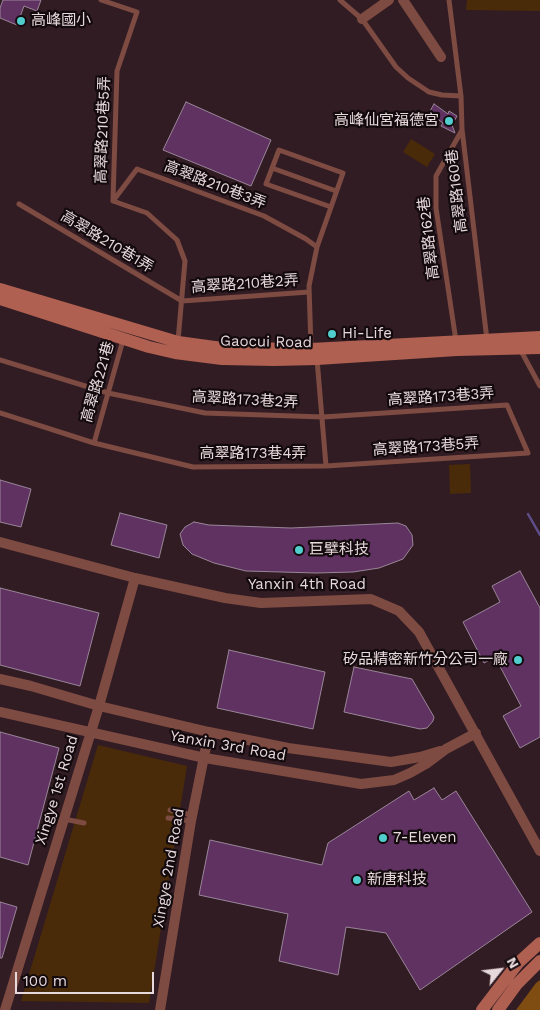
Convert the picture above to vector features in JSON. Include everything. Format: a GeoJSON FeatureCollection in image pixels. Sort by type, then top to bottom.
{"type":"FeatureCollection","features":[{"type":"Feature","properties":{"kind":"street"},"geometry":{"type":"LineString","coordinates":[[362,18],[389,0]]}},
{"type":"Feature","properties":{"kind":"street"},"geometry":{"type":"LineString","coordinates":[[403,0],[441,56]]}},
{"type":"Feature","properties":{"kind":"street","name":"Gaocui Road"},"geometry":{"type":"LineString","coordinates":[[0,289],[126,333]]}},
{"type":"Feature","properties":{"kind":"street","name":"Gaocui Road"},"geometry":{"type":"LineString","coordinates":[[0,299],[177,348],[222,348],[314,354],[517,343],[540,338]]}},
{"type":"Feature","properties":{"kind":"street","name":"Gaocui Road"},"geometry":{"type":"LineString","coordinates":[[517,343],[540,348]]}},
{"type":"Feature","properties":{"kind":"street","name":"Yanxin 4th Road"},"geometry":{"type":"LineString","coordinates":[[0,542],[134,578],[225,598],[261,603],[371,599],[399,611],[418,632],[476,733],[540,851]]}},
{"type":"Feature","properties":{"kind":"street","name":"Xingye 1st Road"},"geometry":{"type":"LineString","coordinates":[[5,1010],[90,733],[134,578]]}},
{"type":"Feature","properties":{"kind":"street","name":"Yanxin 3rd Road"},"geometry":{"type":"LineString","coordinates":[[0,679],[98,706],[288,748],[391,762],[420,757],[446,749]]}},
{"type":"Feature","properties":{"kind":"street","name":"Yanxin 3rd Road"},"geometry":{"type":"LineString","coordinates":[[0,712],[205,758],[361,784],[394,780],[426,764],[446,749],[476,733]]}},
{"type":"Feature","properties":{"kind":"street","name":"Xingye 2nd Road"},"geometry":{"type":"LineString","coordinates":[[160,1010],[192,818],[209,732]]}},
{"type":"Feature","properties":{"kind":"street"},"geometry":{"type":"LineString","coordinates":[[486,1009],[518,963],[540,943]]}},
{"type":"Feature","properties":{"kind":"street"},"geometry":{"type":"LineString","coordinates":[[486,1009],[517,984],[540,961]]}},
{"type":"Feature","properties":{"kind":"lane","name":"高翠路210巷5弄"},"geometry":{"type":"LineString","coordinates":[[102,0],[137,12],[117,71],[113,201]]}},
{"type":"Feature","properties":{"kind":"lane"},"geometry":{"type":"LineString","coordinates":[[340,0],[362,18],[396,67],[408,78],[429,92],[461,96]]}},
{"type":"Feature","properties":{"kind":"lane","name":"高翠路160巷"},"geometry":{"type":"LineString","coordinates":[[449,0],[461,96],[462,130],[488,344]]}},
{"type":"Feature","properties":{"kind":"lane","name":"高翠路162巷"},"geometry":{"type":"LineString","coordinates":[[456,345],[436,208],[436,176],[462,130]]}},
{"type":"Feature","properties":{"kind":"lane"},"geometry":{"type":"LineString","coordinates":[[326,466],[323,417],[314,354],[309,286],[317,247],[343,173],[279,150],[266,184],[331,207]]}},
{"type":"Feature","properties":{"kind":"lane"},"geometry":{"type":"LineString","coordinates":[[272,168],[336,190]]}},
{"type":"Feature","properties":{"kind":"lane","name":"高翠路210巷3弄"},"geometry":{"type":"LineString","coordinates":[[113,201],[137,169],[264,216],[317,247]]}},
{"type":"Feature","properties":{"kind":"lane"},"geometry":{"type":"LineString","coordinates":[[113,201],[147,212],[177,240],[185,261],[177,348]]}},
{"type":"Feature","properties":{"kind":"lane","name":"高翠路210巷1弄"},"geometry":{"type":"LineString","coordinates":[[19,204],[182,301]]}},
{"type":"Feature","properties":{"kind":"lane","name":"高翠路210巷2弄"},"geometry":{"type":"LineString","coordinates":[[182,301],[309,292]]}},
{"type":"Feature","properties":{"kind":"lane","name":"高翠路221巷"},"geometry":{"type":"LineString","coordinates":[[94,443],[126,333]]}},
{"type":"Feature","properties":{"kind":"lane"},"geometry":{"type":"LineString","coordinates":[[517,343],[540,386]]}},
{"type":"Feature","properties":{"kind":"lane","name":"高翠路173巷2弄"},"geometry":{"type":"LineString","coordinates":[[0,360],[108,393],[205,414],[323,417]]}},
{"type":"Feature","properties":{"kind":"lane","name":"高翠路173巷3弄"},"geometry":{"type":"LineString","coordinates":[[323,417],[507,405],[528,453]]}},
{"type":"Feature","properties":{"kind":"lane","name":"高翠路173巷4弄"},"geometry":{"type":"LineString","coordinates":[[0,413],[94,443],[193,467],[326,466]]}},
{"type":"Feature","properties":{"kind":"lane","name":"高翠路173巷5弄"},"geometry":{"type":"LineString","coordinates":[[326,466],[528,453]]}},
{"type":"Feature","properties":{"kind":"lane"},"geometry":{"type":"LineString","coordinates":[[170,810],[192,818]]}},
{"type":"Feature","properties":{"kind":"lane"},"geometry":{"type":"LineString","coordinates":[[168,818],[192,818]]}},
{"type":"Feature","properties":{"kind":"lane"},"geometry":{"type":"LineString","coordinates":[[64,819],[84,823]]}},
{"type":"Feature","properties":{"kind":"shaded area"},"geometry":{"type":"Polygon","coordinates":[[[467,0],[540,0],[540,11],[466,10],[467,0]]]}},
{"type":"Feature","properties":{"kind":"shaded area"},"geometry":{"type":"Polygon","coordinates":[[[411,139],[435,154],[427,167],[403,152],[411,139]]]}},
{"type":"Feature","properties":{"kind":"shaded area"},"geometry":{"type":"Polygon","coordinates":[[[470,464],[471,493],[450,494],[449,465],[470,464]]]}},
{"type":"Feature","properties":{"kind":"shaded area"},"geometry":{"type":"Polygon","coordinates":[[[98,745],[187,766],[149,1003],[21,1001],[98,745]]]}},
{"type":"Feature","properties":{"kind":"shaded area"},"geometry":{"type":"Polygon","coordinates":[[[540,980],[540,1010],[516,1010],[536,983],[540,980]]]}},
{"type":"Feature","properties":{"kind":"building"},"geometry":{"type":"Polygon","coordinates":[[[3,0],[41,0],[37,11],[24,6],[17,25],[0,18],[0,8],[3,0]]]}},
{"type":"Feature","properties":{"kind":"building"},"geometry":{"type":"Polygon","coordinates":[[[186,102],[271,140],[251,186],[163,150],[186,102]]]}},
{"type":"Feature","properties":{"kind":"building"},"geometry":{"type":"Polygon","coordinates":[[[434,104],[448,114],[449,111],[457,116],[452,125],[455,133],[441,126],[443,123],[429,113],[434,104]]]}},
{"type":"Feature","properties":{"kind":"building"},"geometry":{"type":"Polygon","coordinates":[[[0,480],[31,489],[21,527],[0,522],[0,480]]]}},
{"type":"Feature","properties":{"kind":"building"},"geometry":{"type":"Polygon","coordinates":[[[120,513],[167,525],[159,558],[111,545],[120,513]]]}},
{"type":"Feature","properties":{"kind":"building","name":"巨擘科技"},"geometry":{"type":"Polygon","coordinates":[[[194,522],[209,525],[291,528],[398,523],[406,526],[412,535],[413,545],[403,559],[379,568],[353,572],[316,573],[246,571],[214,563],[192,554],[183,545],[180,534],[185,527],[194,522]]]}},
{"type":"Feature","properties":{"kind":"building","name":"矽品精密新竹分公司一廠"},"geometry":{"type":"Polygon","coordinates":[[[520,571],[540,608],[540,737],[520,748],[503,716],[521,706],[495,657],[484,663],[463,622],[500,602],[492,586],[520,571]]]}},
{"type":"Feature","properties":{"kind":"building"},"geometry":{"type":"Polygon","coordinates":[[[0,588],[99,613],[80,686],[0,665],[0,588]]]}},
{"type":"Feature","properties":{"kind":"building"},"geometry":{"type":"Polygon","coordinates":[[[229,650],[325,672],[313,729],[217,708],[229,650]]]}},
{"type":"Feature","properties":{"kind":"building"},"geometry":{"type":"Polygon","coordinates":[[[354,667],[412,679],[434,717],[433,721],[427,728],[420,729],[344,712],[354,667]]]}},
{"type":"Feature","properties":{"kind":"building"},"geometry":{"type":"Polygon","coordinates":[[[0,732],[59,748],[28,865],[0,857],[0,732]]]}},
{"type":"Feature","properties":{"kind":"building","name":"新唐科技"},"geometry":{"type":"Polygon","coordinates":[[[434,788],[442,800],[456,791],[532,912],[420,990],[386,933],[346,927],[338,975],[279,961],[288,914],[199,895],[210,840],[322,865],[328,843],[409,791],[414,800],[434,788]]]}},
{"type":"Feature","properties":{"kind":"building"},"geometry":{"type":"Polygon","coordinates":[[[0,902],[17,907],[2,958],[0,958],[0,902]]]}},
{"type":"Feature","properties":{"kind":"waterway"},"geometry":{"type":"LineString","coordinates":[[528,514],[540,535]]}},
{"type":"Feature","properties":{"kind":"place","name":"高峰國小"},"geometry":{"type":"Point","coordinates":[21,21]}},
{"type":"Feature","properties":{"kind":"place","name":"高峰仙宮福德宮"},"geometry":{"type":"Point","coordinates":[449,121]}},
{"type":"Feature","properties":{"kind":"place","name":"Hi-Life"},"geometry":{"type":"Point","coordinates":[332,334]}},
{"type":"Feature","properties":{"kind":"place","name":"巨擘科技"},"geometry":{"type":"Point","coordinates":[299,550]}},
{"type":"Feature","properties":{"kind":"place","name":"矽品精密新竹分公司一廠"},"geometry":{"type":"Point","coordinates":[518,660]}},
{"type":"Feature","properties":{"kind":"place","name":"7-Eleven"},"geometry":{"type":"Point","coordinates":[383,838]}},
{"type":"Feature","properties":{"kind":"place","name":"新唐科技"},"geometry":{"type":"Point","coordinates":[357,880]}}]}
